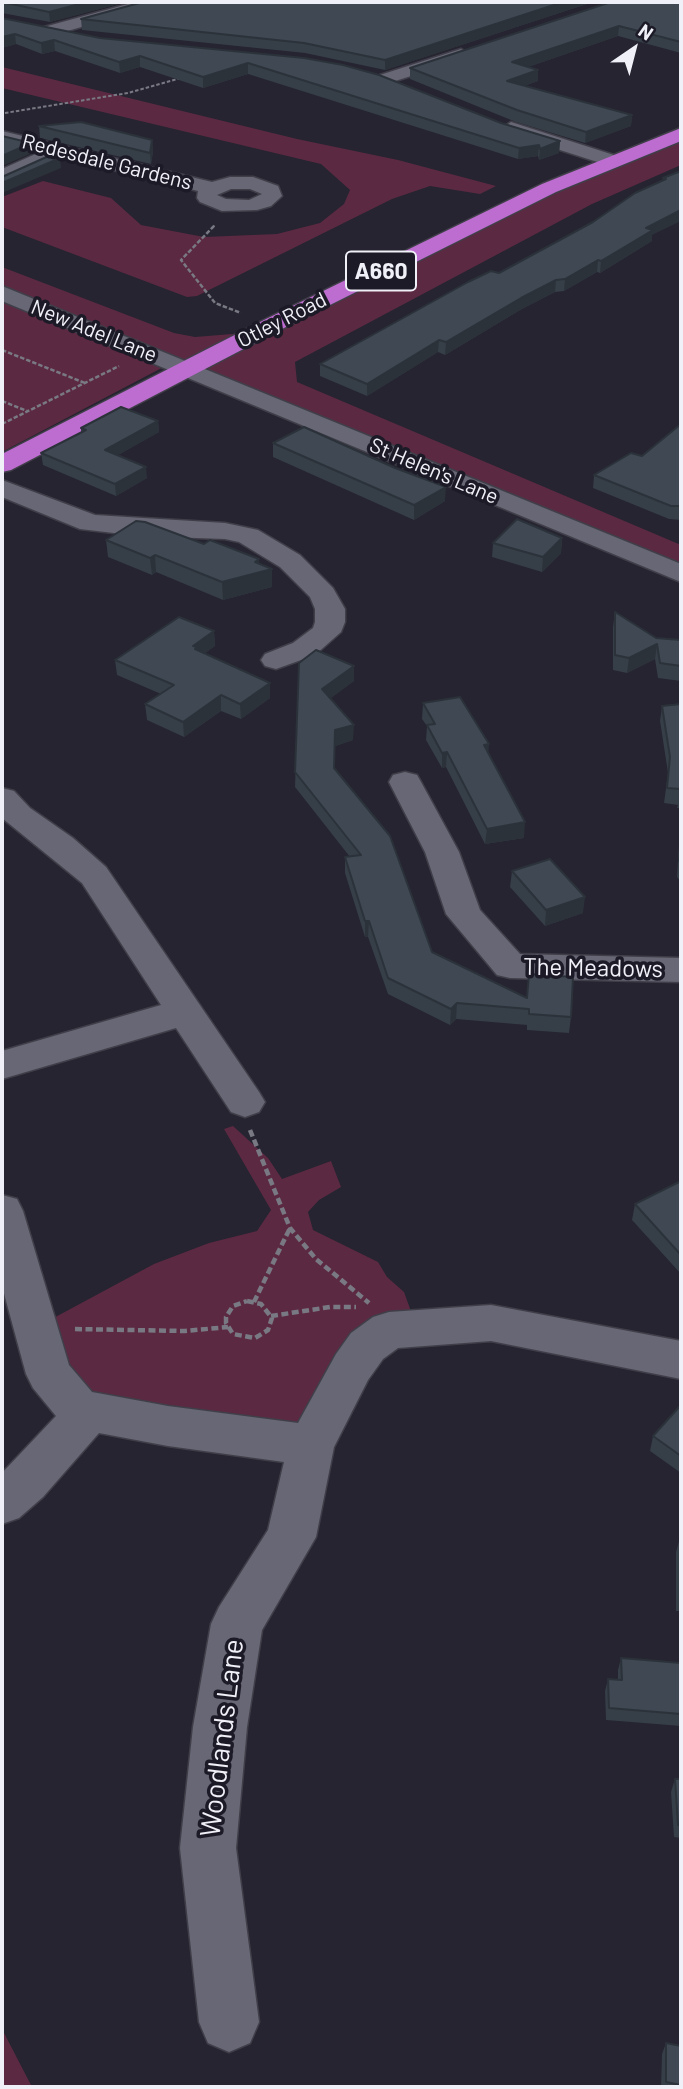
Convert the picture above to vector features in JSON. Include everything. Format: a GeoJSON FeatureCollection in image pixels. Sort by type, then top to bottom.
{"type":"FeatureCollection","features":[{"type":"Feature","properties":{"kind":"highway","name":"Otley Road"},"geometry":{"type":"LineString","coordinates":[[2,464],[272,324],[537,194],[681,134]]}},
{"type":"Feature","properties":{"kind":"street"},"geometry":{"type":"LineString","coordinates":[[50,31],[152,2]]}},
{"type":"Feature","properties":{"kind":"street"},"geometry":{"type":"LineString","coordinates":[[28,26],[88,38]]}},
{"type":"Feature","properties":{"kind":"street"},"geometry":{"type":"LineString","coordinates":[[386,79],[475,49]]}},
{"type":"Feature","properties":{"kind":"street"},"geometry":{"type":"LineString","coordinates":[[365,74],[409,87]]}},
{"type":"Feature","properties":{"kind":"street"},"geometry":{"type":"LineString","coordinates":[[496,123],[613,161]]}},
{"type":"Feature","properties":{"kind":"street","name":"Redesdale Gardens"},"geometry":{"type":"LineString","coordinates":[[2,137],[212,188],[242,182],[271,190],[272,196],[264,202],[233,206],[212,202],[207,198],[208,191],[212,188]]}},
{"type":"Feature","properties":{"kind":"street"},"geometry":{"type":"LineString","coordinates":[[4,174],[58,151]]}},
{"type":"Feature","properties":{"kind":"street","name":"New Adel Lane"},"geometry":{"type":"LineString","coordinates":[[2,293],[187,368]]}},
{"type":"Feature","properties":{"kind":"street","name":"St Helen's Lane"},"geometry":{"type":"LineString","coordinates":[[187,368],[681,574]]}},
{"type":"Feature","properties":{"kind":"street"},"geometry":{"type":"LineString","coordinates":[[2,488],[90,523],[139,528],[225,530],[267,545],[290,561],[323,594],[330,609],[330,622],[326,632],[304,649],[276,660]]}},
{"type":"Feature","properties":{"kind":"street","name":"The Meadows"},"geometry":{"type":"LineString","coordinates":[[405,782],[442,852],[464,915],[510,967],[681,970]]}},
{"type":"Feature","properties":{"kind":"street"},"geometry":{"type":"LineString","coordinates":[[5,806],[94,875],[245,1102]]}},
{"type":"Feature","properties":{"kind":"street"},"geometry":{"type":"LineString","coordinates":[[2,1065],[184,1013]]}},
{"type":"Feature","properties":{"kind":"street"},"geometry":{"type":"LineString","coordinates":[[2,1211],[8,1259],[35,1328],[49,1374],[78,1409],[168,1426],[311,1445]]}},
{"type":"Feature","properties":{"kind":"street","name":"Woodlands Lane"},"geometry":{"type":"LineString","coordinates":[[229,2022],[208,1848],[220,1727],[237,1624],[291,1537],[311,1445],[352,1367],[367,1346],[389,1331],[491,1323],[681,1360]]}},
{"type":"Feature","properties":{"kind":"street"},"geometry":{"type":"LineString","coordinates":[[2,1503],[26,1482],[89,1412]]}},
{"type":"Feature","properties":{"kind":"path"},"geometry":{"type":"LineString","coordinates":[[2,113],[128,93],[190,75]]}},
{"type":"Feature","properties":{"kind":"path"},"geometry":{"type":"LineString","coordinates":[[233,206],[181,260],[215,303],[272,324]]}},
{"type":"Feature","properties":{"kind":"path"},"geometry":{"type":"LineString","coordinates":[[2,350],[85,383]]}},
{"type":"Feature","properties":{"kind":"path"},"geometry":{"type":"LineString","coordinates":[[2,424],[123,364],[111,360]]}},
{"type":"Feature","properties":{"kind":"path"},"geometry":{"type":"LineString","coordinates":[[2,401],[27,411]]}},
{"type":"Feature","properties":{"kind":"path"},"geometry":{"type":"LineString","coordinates":[[245,1102],[251,1138],[290,1228],[316,1259],[375,1307],[330,1307],[271,1316]]}},
{"type":"Feature","properties":{"kind":"path"},"geometry":{"type":"LineString","coordinates":[[254,1302],[290,1228]]}},
{"type":"Feature","properties":{"kind":"path"},"geometry":{"type":"LineString","coordinates":[[254,1302],[267,1307],[271,1316],[268,1330],[255,1338],[240,1337],[228,1326],[226,1317],[233,1306],[254,1302]]}},
{"type":"Feature","properties":{"kind":"path"},"geometry":{"type":"LineString","coordinates":[[35,1328],[185,1331],[228,1326]]}},
{"type":"Feature","properties":{"kind":"shaded area"},"geometry":{"type":"Polygon","coordinates":[[[2,67],[297,139],[398,160],[496,186],[480,194],[430,186],[392,199],[197,296],[187,297],[2,227],[2,197],[43,181],[111,198],[141,225],[204,237],[277,234],[320,223],[344,204],[350,190],[321,164],[2,88],[2,67]]]}},
{"type":"Feature","properties":{"kind":"shaded area"},"geometry":{"type":"Polygon","coordinates":[[[681,134],[681,165],[592,204],[295,362],[297,382],[681,545],[681,574],[173,362],[2,452],[2,267],[174,333],[195,337],[257,332],[613,161],[681,134]]]}},
{"type":"Feature","properties":{"kind":"shaded area"},"geometry":{"type":"Polygon","coordinates":[[[233,1126],[268,1158],[282,1179],[331,1161],[341,1187],[319,1200],[308,1212],[313,1230],[378,1262],[387,1277],[404,1292],[417,1328],[389,1330],[311,1445],[78,1409],[35,1328],[154,1264],[209,1243],[257,1231],[271,1210],[224,1129],[233,1126]]]}},
{"type":"Feature","properties":{"kind":"shaded area"},"geometry":{"type":"Polygon","coordinates":[[[2,2029],[32,2087],[2,2087],[2,2029]]]}},
{"type":"Feature","properties":{"kind":"building"},"geometry":{"type":"Polygon","coordinates":[[[2,2],[87,2],[49,12],[2,2]]]}},
{"type":"Feature","properties":{"kind":"building"},"geometry":{"type":"Polygon","coordinates":[[[143,2],[563,2],[385,60],[304,43],[81,19],[143,2]]]}},
{"type":"Feature","properties":{"kind":"building"},"geometry":{"type":"Polygon","coordinates":[[[611,2],[681,2],[681,42],[619,26],[512,62],[538,70],[507,81],[632,115],[586,132],[517,110],[410,68],[611,2]]]}},
{"type":"Feature","properties":{"kind":"building"},"geometry":{"type":"Polygon","coordinates":[[[2,18],[100,38],[304,58],[343,65],[379,75],[501,123],[560,141],[540,149],[539,145],[519,148],[248,63],[203,77],[140,56],[119,62],[54,40],[41,43],[15,34],[2,37],[2,18]]]}},
{"type":"Feature","properties":{"kind":"building"},"geometry":{"type":"Polygon","coordinates":[[[81,122],[152,140],[150,153],[39,126],[81,122]]]}},
{"type":"Feature","properties":{"kind":"building"},"geometry":{"type":"Polygon","coordinates":[[[2,136],[31,143],[2,156],[2,136]]]}},
{"type":"Feature","properties":{"kind":"building"},"geometry":{"type":"Polygon","coordinates":[[[51,155],[60,158],[2,183],[2,177],[51,155]]]}},
{"type":"Feature","properties":{"kind":"building"},"geometry":{"type":"Polygon","coordinates":[[[681,171],[681,210],[646,228],[653,230],[601,261],[598,260],[565,279],[556,280],[521,298],[446,342],[439,340],[367,384],[320,364],[468,282],[491,271],[499,273],[593,222],[635,193],[681,171]]]}},
{"type":"Feature","properties":{"kind":"building"},"geometry":{"type":"Polygon","coordinates":[[[121,407],[158,421],[105,450],[146,467],[115,484],[41,453],[86,430],[81,428],[121,407]]]}},
{"type":"Feature","properties":{"kind":"building"},"geometry":{"type":"Polygon","coordinates":[[[681,424],[681,506],[671,506],[594,475],[631,453],[642,456],[681,424]]]}},
{"type":"Feature","properties":{"kind":"building"},"geometry":{"type":"Polygon","coordinates":[[[304,427],[395,468],[446,487],[414,505],[273,443],[304,427]]]}},
{"type":"Feature","properties":{"kind":"building"},"geometry":{"type":"Polygon","coordinates":[[[517,519],[562,538],[543,557],[493,543],[517,519]]]}},
{"type":"Feature","properties":{"kind":"building"},"geometry":{"type":"Polygon","coordinates":[[[136,521],[204,544],[210,540],[259,559],[255,562],[272,569],[222,582],[155,555],[150,558],[106,540],[136,521]]]}},
{"type":"Feature","properties":{"kind":"building"},"geometry":{"type":"Polygon","coordinates":[[[615,612],[656,638],[681,640],[681,666],[660,663],[657,644],[629,658],[615,655],[615,612]]]}},
{"type":"Feature","properties":{"kind":"building"},"geometry":{"type":"Polygon","coordinates":[[[179,617],[214,631],[193,646],[197,647],[195,649],[270,683],[240,704],[221,695],[183,722],[145,704],[174,685],[115,660],[179,617]]]}},
{"type":"Feature","properties":{"kind":"building"},"geometry":{"type":"Polygon","coordinates":[[[316,650],[354,666],[322,689],[354,725],[335,730],[334,768],[390,836],[432,952],[527,998],[529,974],[573,977],[571,1017],[529,1014],[529,1009],[457,1003],[451,1009],[388,978],[369,921],[365,921],[345,857],[361,855],[295,772],[299,663],[316,650]]]}},
{"type":"Feature","properties":{"kind":"building"},"geometry":{"type":"Polygon","coordinates":[[[460,697],[489,744],[484,745],[525,822],[487,829],[447,752],[442,753],[427,725],[435,724],[423,703],[460,697]]]}},
{"type":"Feature","properties":{"kind":"building"},"geometry":{"type":"Polygon","coordinates":[[[681,704],[680,792],[680,789],[667,788],[670,757],[662,706],[681,704]]]}},
{"type":"Feature","properties":{"kind":"building"},"geometry":{"type":"Polygon","coordinates":[[[550,859],[585,897],[546,910],[512,871],[550,859]]]}},
{"type":"Feature","properties":{"kind":"building"},"geometry":{"type":"Polygon","coordinates":[[[681,1181],[681,1255],[635,1204],[681,1181]]]}},
{"type":"Feature","properties":{"kind":"building"},"geometry":{"type":"Polygon","coordinates":[[[681,1405],[681,1456],[653,1436],[681,1405]]]}},
{"type":"Feature","properties":{"kind":"building"},"geometry":{"type":"Polygon","coordinates":[[[681,1538],[681,1596],[680,1596],[681,1538]]]}},
{"type":"Feature","properties":{"kind":"building"},"geometry":{"type":"Polygon","coordinates":[[[621,1658],[681,1663],[681,1714],[609,1708],[608,1679],[622,1680],[621,1658]]]}},
{"type":"Feature","properties":{"kind":"building"},"geometry":{"type":"Polygon","coordinates":[[[675,1779],[681,1779],[681,1825],[678,1825],[675,1779]]]}},
{"type":"Feature","properties":{"kind":"building"},"geometry":{"type":"Polygon","coordinates":[[[666,2043],[681,2046],[681,2085],[666,2082],[666,2043]]]}}]}
